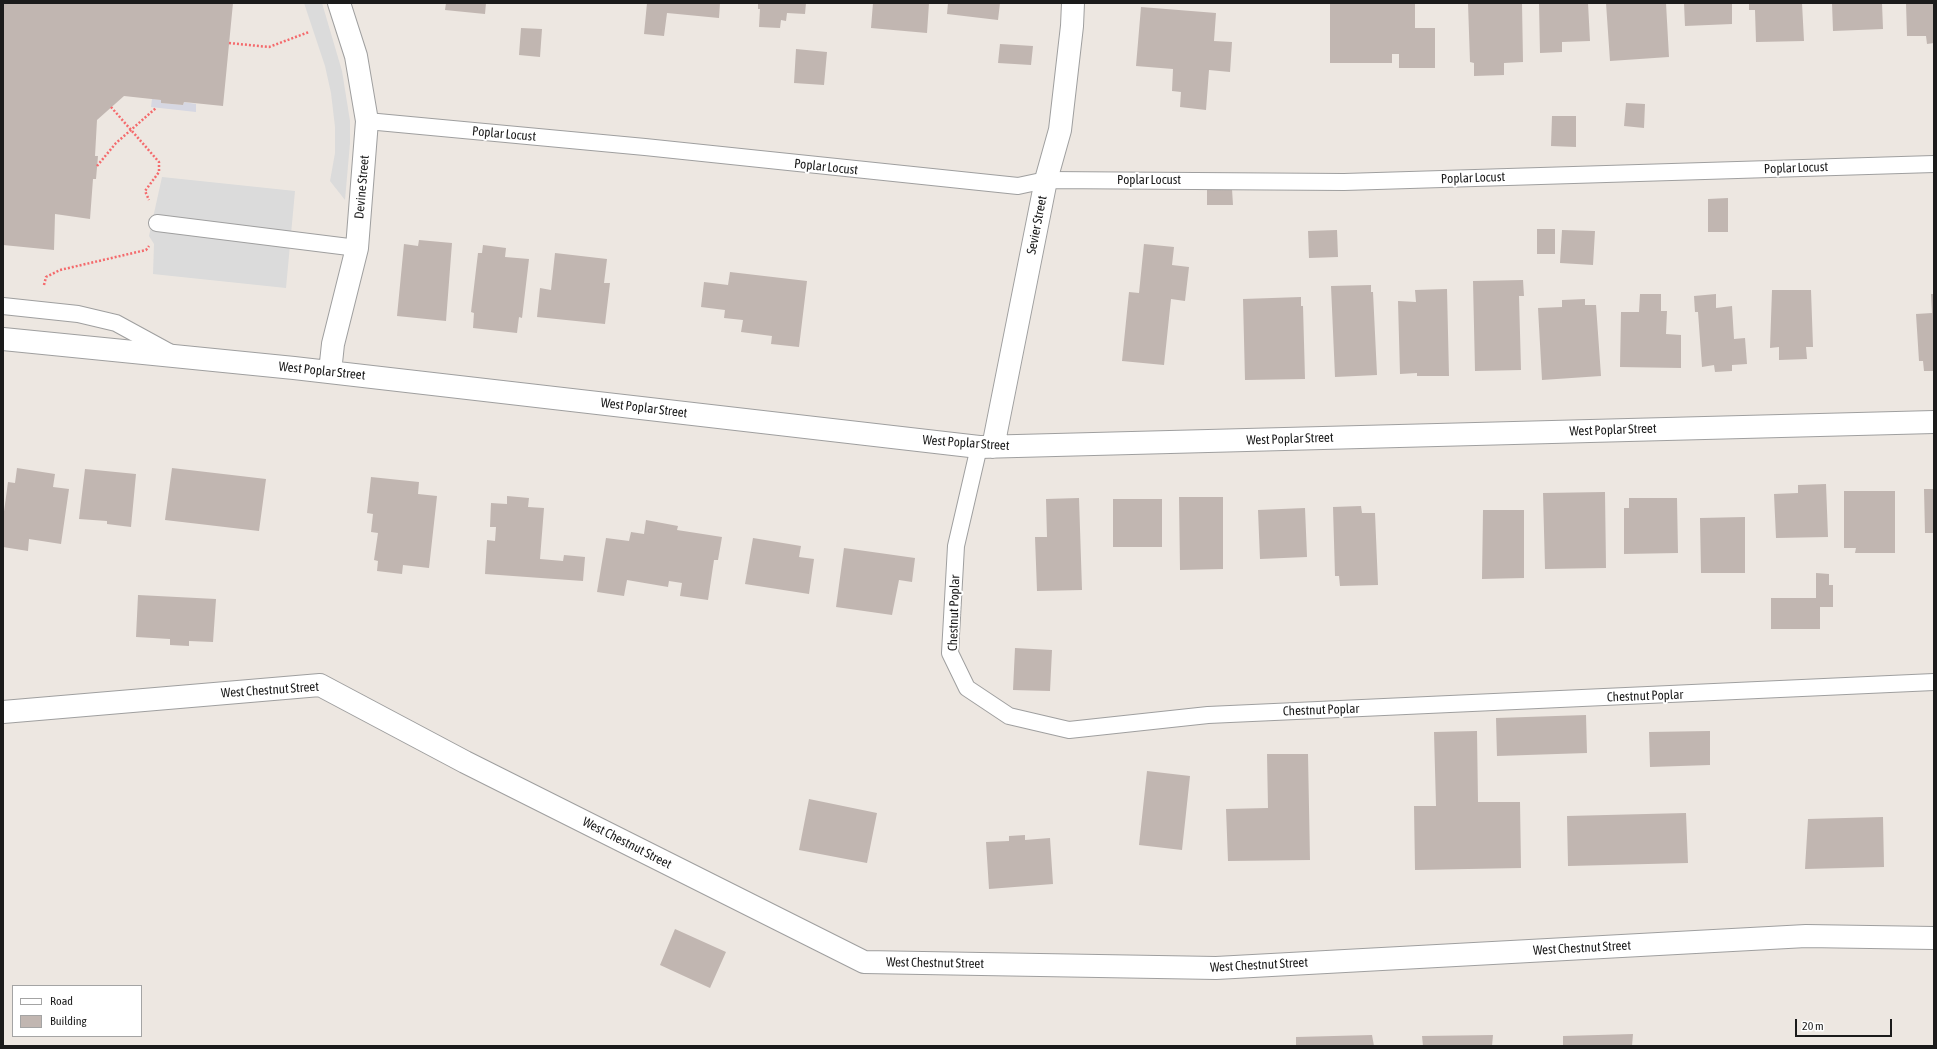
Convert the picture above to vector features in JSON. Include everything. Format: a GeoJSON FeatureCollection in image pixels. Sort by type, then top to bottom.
{"type":"FeatureCollection","features":[{"type":"Feature","properties":{"kind":"street","name":"Devine Street"},"geometry":{"type":"LineString","coordinates":[[330,372],[333,344],[357,248],[367,121],[356,56],[339,3]]}},
{"type":"Feature","properties":{"kind":"street","name":"Sevier Street"},"geometry":{"type":"LineString","coordinates":[[986,447],[1046,180],[1060,130],[1073,3]]}},
{"type":"Feature","properties":{"kind":"street","name":"West Poplar Street"},"geometry":{"type":"LineString","coordinates":[[3,339],[330,372],[986,447],[1934,422]]}},
{"type":"Feature","properties":{"kind":"street","name":"West Chestnut Street"},"geometry":{"type":"LineString","coordinates":[[3,712],[320,685],[465,762],[864,962],[1216,968],[1806,936],[1934,938]]}},
{"type":"Feature","properties":{"kind":"lane","name":"Poplar Locust"},"geometry":{"type":"LineString","coordinates":[[367,121],[645,147],[1018,186],[1046,180],[1344,182],[1934,164]]}},
{"type":"Feature","properties":{"kind":"lane"},"geometry":{"type":"LineString","coordinates":[[158,223],[357,248]]}},
{"type":"Feature","properties":{"kind":"lane"},"geometry":{"type":"LineString","coordinates":[[3,306],[78,314],[116,323],[176,356]]}},
{"type":"Feature","properties":{"kind":"lane","name":"Chestnut Poplar"},"geometry":{"type":"LineString","coordinates":[[986,447],[956,546],[950,653],[967,688],[1009,716],[1069,730],[1208,715],[1702,694],[1934,682]]}},
{"type":"Feature","properties":{"kind":"path"},"geometry":{"type":"LineString","coordinates":[[229,43],[269,48],[309,32]]}},
{"type":"Feature","properties":{"kind":"path"},"geometry":{"type":"LineString","coordinates":[[42,289],[46,277],[60,270],[94,264],[146,250],[158,223],[145,191],[158,172],[159,162],[131,128],[111,107]]}},
{"type":"Feature","properties":{"kind":"path"},"geometry":{"type":"LineString","coordinates":[[97,166],[116,142],[156,108]]}},
{"type":"Feature","properties":{"kind":"shaded area"},"geometry":{"type":"Polygon","coordinates":[[[304,3],[322,3],[342,71],[350,121],[350,143],[345,200],[330,181],[335,153],[335,127],[331,93],[325,66],[304,3]]]}},
{"type":"Feature","properties":{"kind":"shaded area"},"geometry":{"type":"Polygon","coordinates":[[[152,99],[161,100],[161,103],[183,105],[184,102],[196,104],[196,112],[151,107],[152,99]]]}},
{"type":"Feature","properties":{"kind":"shaded area"},"geometry":{"type":"Polygon","coordinates":[[[162,177],[295,191],[286,288],[153,274],[154,244],[149,236],[162,177]]]}},
{"type":"Feature","properties":{"kind":"building"},"geometry":{"type":"Polygon","coordinates":[[[3,3],[233,3],[223,106],[184,102],[183,105],[161,103],[161,100],[124,96],[97,120],[95,156],[98,156],[96,179],[93,179],[90,219],[55,214],[54,250],[3,245],[3,3]]]}},
{"type":"Feature","properties":{"kind":"building"},"geometry":{"type":"Polygon","coordinates":[[[446,3],[486,3],[485,14],[445,10],[446,3]]]}},
{"type":"Feature","properties":{"kind":"building"},"geometry":{"type":"Polygon","coordinates":[[[647,3],[720,3],[719,18],[667,13],[664,36],[644,34],[647,3]]]}},
{"type":"Feature","properties":{"kind":"building"},"geometry":{"type":"Polygon","coordinates":[[[758,3],[806,3],[805,14],[787,13],[786,21],[781,20],[780,28],[759,27],[760,9],[758,9],[758,3]]]}},
{"type":"Feature","properties":{"kind":"building"},"geometry":{"type":"Polygon","coordinates":[[[873,3],[929,3],[927,33],[871,28],[873,3]]]}},
{"type":"Feature","properties":{"kind":"building"},"geometry":{"type":"Polygon","coordinates":[[[948,3],[1000,3],[998,20],[947,14],[948,3]]]}},
{"type":"Feature","properties":{"kind":"building"},"geometry":{"type":"Polygon","coordinates":[[[1330,3],[1415,3],[1415,28],[1435,28],[1435,68],[1399,68],[1399,54],[1392,54],[1392,63],[1330,63],[1330,3]]]}},
{"type":"Feature","properties":{"kind":"building"},"geometry":{"type":"Polygon","coordinates":[[[1468,3],[1522,3],[1523,62],[1504,63],[1504,75],[1474,76],[1474,63],[1470,62],[1468,3]]]}},
{"type":"Feature","properties":{"kind":"building"},"geometry":{"type":"Polygon","coordinates":[[[1539,3],[1588,3],[1590,41],[1562,42],[1562,52],[1540,53],[1539,3]]]}},
{"type":"Feature","properties":{"kind":"building"},"geometry":{"type":"Polygon","coordinates":[[[1606,3],[1666,3],[1669,57],[1610,61],[1606,3]]]}},
{"type":"Feature","properties":{"kind":"building"},"geometry":{"type":"Polygon","coordinates":[[[1684,3],[1732,3],[1732,24],[1685,26],[1684,3]]]}},
{"type":"Feature","properties":{"kind":"building"},"geometry":{"type":"Polygon","coordinates":[[[1749,3],[1802,3],[1804,41],[1756,42],[1755,10],[1749,10],[1749,3]]]}},
{"type":"Feature","properties":{"kind":"building"},"geometry":{"type":"Polygon","coordinates":[[[1832,3],[1882,3],[1883,29],[1833,31],[1832,3]]]}},
{"type":"Feature","properties":{"kind":"building"},"geometry":{"type":"Polygon","coordinates":[[[1906,3],[1934,3],[1934,43],[1927,44],[1926,36],[1907,36],[1906,3]]]}},
{"type":"Feature","properties":{"kind":"building"},"geometry":{"type":"Polygon","coordinates":[[[1141,7],[1216,13],[1214,41],[1232,42],[1230,72],[1209,70],[1206,110],[1180,107],[1181,92],[1172,91],[1173,69],[1136,66],[1141,7]]]}},
{"type":"Feature","properties":{"kind":"building"},"geometry":{"type":"Polygon","coordinates":[[[521,28],[542,29],[540,57],[519,55],[521,28]]]}},
{"type":"Feature","properties":{"kind":"building"},"geometry":{"type":"Polygon","coordinates":[[[1000,44],[1033,46],[1031,65],[998,63],[1000,44]]]}},
{"type":"Feature","properties":{"kind":"building"},"geometry":{"type":"Polygon","coordinates":[[[796,49],[827,52],[824,85],[794,83],[796,49]]]}},
{"type":"Feature","properties":{"kind":"building"},"geometry":{"type":"Polygon","coordinates":[[[1626,103],[1645,104],[1644,128],[1624,126],[1626,103]]]}},
{"type":"Feature","properties":{"kind":"building"},"geometry":{"type":"Polygon","coordinates":[[[1552,116],[1576,116],[1576,147],[1551,146],[1552,116]]]}},
{"type":"Feature","properties":{"kind":"building"},"geometry":{"type":"Polygon","coordinates":[[[1207,189],[1232,189],[1233,205],[1207,205],[1207,189]]]}},
{"type":"Feature","properties":{"kind":"building"},"geometry":{"type":"Polygon","coordinates":[[[1728,198],[1728,232],[1708,232],[1708,199],[1728,198]]]}},
{"type":"Feature","properties":{"kind":"building"},"geometry":{"type":"Polygon","coordinates":[[[1537,229],[1555,229],[1555,254],[1537,254],[1537,229]]]}},
{"type":"Feature","properties":{"kind":"building"},"geometry":{"type":"Polygon","coordinates":[[[1337,230],[1338,257],[1309,258],[1308,231],[1337,230]]]}},
{"type":"Feature","properties":{"kind":"building"},"geometry":{"type":"Polygon","coordinates":[[[1562,230],[1595,231],[1593,265],[1560,263],[1562,230]]]}},
{"type":"Feature","properties":{"kind":"building"},"geometry":{"type":"Polygon","coordinates":[[[419,240],[452,243],[446,321],[397,316],[404,244],[418,246],[419,240]]]}},
{"type":"Feature","properties":{"kind":"building"},"geometry":{"type":"Polygon","coordinates":[[[1144,244],[1174,247],[1172,265],[1189,267],[1185,301],[1171,299],[1164,365],[1122,361],[1129,292],[1139,293],[1144,244]]]}},
{"type":"Feature","properties":{"kind":"building"},"geometry":{"type":"Polygon","coordinates":[[[483,245],[506,248],[505,257],[529,259],[522,318],[519,317],[517,333],[473,328],[474,313],[471,312],[478,253],[482,253],[483,245]]]}},
{"type":"Feature","properties":{"kind":"building"},"geometry":{"type":"Polygon","coordinates":[[[555,253],[607,259],[604,283],[610,283],[605,324],[537,317],[540,288],[551,290],[555,253]]]}},
{"type":"Feature","properties":{"kind":"building"},"geometry":{"type":"Polygon","coordinates":[[[730,272],[807,281],[799,347],[771,344],[772,336],[741,332],[743,320],[724,318],[725,310],[701,307],[704,282],[728,285],[730,272]]]}},
{"type":"Feature","properties":{"kind":"building"},"geometry":{"type":"Polygon","coordinates":[[[1523,280],[1524,296],[1519,296],[1521,370],[1475,371],[1473,281],[1523,280]]]}},
{"type":"Feature","properties":{"kind":"building"},"geometry":{"type":"Polygon","coordinates":[[[1371,285],[1371,292],[1373,292],[1377,375],[1335,377],[1331,286],[1371,285]]]}},
{"type":"Feature","properties":{"kind":"building"},"geometry":{"type":"Polygon","coordinates":[[[1447,289],[1449,376],[1417,376],[1417,373],[1400,374],[1398,301],[1416,302],[1415,290],[1447,289]]]}},
{"type":"Feature","properties":{"kind":"building"},"geometry":{"type":"Polygon","coordinates":[[[1772,290],[1811,290],[1813,347],[1806,347],[1807,359],[1779,360],[1779,347],[1770,348],[1772,290]]]}},
{"type":"Feature","properties":{"kind":"building"},"geometry":{"type":"Polygon","coordinates":[[[1640,294],[1661,294],[1661,311],[1667,311],[1666,334],[1681,335],[1681,368],[1620,367],[1621,312],[1639,312],[1640,294]]]}},
{"type":"Feature","properties":{"kind":"building"},"geometry":{"type":"Polygon","coordinates":[[[1716,294],[1716,308],[1732,306],[1734,339],[1745,338],[1747,364],[1732,365],[1732,371],[1715,372],[1714,365],[1702,367],[1698,312],[1695,312],[1694,296],[1716,294]]]}},
{"type":"Feature","properties":{"kind":"building"},"geometry":{"type":"Polygon","coordinates":[[[1931,294],[1934,294],[1934,371],[1924,371],[1923,361],[1919,361],[1916,314],[1932,313],[1931,294]]]}},
{"type":"Feature","properties":{"kind":"building"},"geometry":{"type":"Polygon","coordinates":[[[1301,297],[1301,306],[1303,306],[1305,379],[1245,380],[1243,299],[1301,297]]]}},
{"type":"Feature","properties":{"kind":"building"},"geometry":{"type":"Polygon","coordinates":[[[1585,299],[1585,305],[1596,305],[1601,376],[1542,380],[1538,308],[1562,307],[1562,300],[1585,299]]]}},
{"type":"Feature","properties":{"kind":"building"},"geometry":{"type":"Polygon","coordinates":[[[17,468],[55,474],[53,487],[69,489],[61,544],[29,539],[28,551],[3,547],[3,519],[8,482],[15,483],[17,468]]]}},
{"type":"Feature","properties":{"kind":"building"},"geometry":{"type":"Polygon","coordinates":[[[172,468],[266,479],[259,531],[165,520],[172,468]]]}},
{"type":"Feature","properties":{"kind":"building"},"geometry":{"type":"Polygon","coordinates":[[[85,469],[136,474],[131,527],[107,524],[107,521],[79,519],[85,469]]]}},
{"type":"Feature","properties":{"kind":"building"},"geometry":{"type":"Polygon","coordinates":[[[371,477],[419,482],[418,494],[437,496],[429,568],[403,565],[402,574],[377,571],[378,561],[374,560],[378,533],[371,532],[373,514],[367,513],[371,477]]]}},
{"type":"Feature","properties":{"kind":"building"},"geometry":{"type":"Polygon","coordinates":[[[1826,484],[1828,537],[1776,538],[1774,494],[1798,493],[1798,485],[1826,484]]]}},
{"type":"Feature","properties":{"kind":"building"},"geometry":{"type":"Polygon","coordinates":[[[1924,489],[1934,489],[1934,533],[1925,533],[1924,489]]]}},
{"type":"Feature","properties":{"kind":"building"},"geometry":{"type":"Polygon","coordinates":[[[1844,491],[1895,491],[1895,553],[1855,553],[1856,548],[1844,548],[1844,491]]]}},
{"type":"Feature","properties":{"kind":"building"},"geometry":{"type":"Polygon","coordinates":[[[1605,492],[1606,568],[1545,569],[1543,493],[1605,492]]]}},
{"type":"Feature","properties":{"kind":"building"},"geometry":{"type":"Polygon","coordinates":[[[507,496],[529,498],[528,507],[544,508],[540,559],[563,561],[564,555],[585,557],[583,581],[485,574],[487,540],[495,541],[496,527],[490,527],[491,503],[507,504],[507,496]]]}},
{"type":"Feature","properties":{"kind":"building"},"geometry":{"type":"Polygon","coordinates":[[[1179,497],[1223,497],[1223,569],[1180,570],[1179,497]]]}},
{"type":"Feature","properties":{"kind":"building"},"geometry":{"type":"Polygon","coordinates":[[[1079,498],[1082,590],[1037,591],[1035,537],[1047,537],[1046,499],[1079,498]]]}},
{"type":"Feature","properties":{"kind":"building"},"geometry":{"type":"Polygon","coordinates":[[[1629,498],[1677,498],[1678,553],[1624,554],[1624,508],[1629,508],[1629,498]]]}},
{"type":"Feature","properties":{"kind":"building"},"geometry":{"type":"Polygon","coordinates":[[[1113,499],[1162,499],[1162,547],[1113,547],[1113,499]]]}},
{"type":"Feature","properties":{"kind":"building"},"geometry":{"type":"Polygon","coordinates":[[[1361,506],[1362,513],[1375,513],[1378,585],[1340,586],[1339,576],[1335,576],[1333,507],[1361,506]]]}},
{"type":"Feature","properties":{"kind":"building"},"geometry":{"type":"Polygon","coordinates":[[[1305,508],[1307,557],[1260,559],[1258,510],[1305,508]]]}},
{"type":"Feature","properties":{"kind":"building"},"geometry":{"type":"Polygon","coordinates":[[[1483,510],[1524,510],[1524,578],[1482,579],[1483,510]]]}},
{"type":"Feature","properties":{"kind":"building"},"geometry":{"type":"Polygon","coordinates":[[[1745,517],[1745,573],[1701,573],[1700,518],[1745,517]]]}},
{"type":"Feature","properties":{"kind":"building"},"geometry":{"type":"Polygon","coordinates":[[[646,520],[678,526],[677,530],[722,537],[718,560],[714,560],[708,600],[680,596],[682,583],[669,581],[668,587],[627,580],[624,596],[597,592],[606,538],[629,541],[631,532],[644,534],[646,520]]]}},
{"type":"Feature","properties":{"kind":"building"},"geometry":{"type":"Polygon","coordinates":[[[753,538],[801,546],[799,557],[814,559],[809,594],[745,584],[753,538]]]}},
{"type":"Feature","properties":{"kind":"building"},"geometry":{"type":"Polygon","coordinates":[[[844,548],[915,558],[912,582],[899,580],[892,615],[836,607],[844,548]]]}},
{"type":"Feature","properties":{"kind":"building"},"geometry":{"type":"Polygon","coordinates":[[[1816,573],[1829,574],[1829,585],[1833,585],[1833,607],[1820,607],[1820,629],[1771,629],[1771,598],[1816,598],[1816,573]]]}},
{"type":"Feature","properties":{"kind":"building"},"geometry":{"type":"Polygon","coordinates":[[[138,595],[216,599],[213,642],[189,641],[189,646],[170,645],[170,639],[136,637],[138,595]]]}},
{"type":"Feature","properties":{"kind":"building"},"geometry":{"type":"Polygon","coordinates":[[[1015,648],[1052,650],[1050,691],[1013,690],[1015,648]]]}},
{"type":"Feature","properties":{"kind":"building"},"geometry":{"type":"Polygon","coordinates":[[[1586,715],[1587,753],[1497,756],[1496,718],[1586,715]]]}},
{"type":"Feature","properties":{"kind":"building"},"geometry":{"type":"Polygon","coordinates":[[[1477,731],[1478,802],[1520,802],[1521,868],[1415,870],[1414,806],[1436,806],[1434,732],[1477,731]]]}},
{"type":"Feature","properties":{"kind":"building"},"geometry":{"type":"Polygon","coordinates":[[[1710,731],[1710,765],[1650,767],[1649,732],[1710,731]]]}},
{"type":"Feature","properties":{"kind":"building"},"geometry":{"type":"Polygon","coordinates":[[[1267,754],[1308,754],[1310,860],[1228,861],[1226,809],[1268,808],[1267,754]]]}},
{"type":"Feature","properties":{"kind":"building"},"geometry":{"type":"Polygon","coordinates":[[[1147,771],[1190,776],[1182,850],[1139,845],[1147,771]]]}},
{"type":"Feature","properties":{"kind":"building"},"geometry":{"type":"Polygon","coordinates":[[[809,799],[877,813],[867,863],[799,850],[809,799]]]}},
{"type":"Feature","properties":{"kind":"building"},"geometry":{"type":"Polygon","coordinates":[[[1686,813],[1688,863],[1568,866],[1567,816],[1686,813]]]}},
{"type":"Feature","properties":{"kind":"building"},"geometry":{"type":"Polygon","coordinates":[[[1883,817],[1884,867],[1805,869],[1808,819],[1883,817]]]}},
{"type":"Feature","properties":{"kind":"building"},"geometry":{"type":"Polygon","coordinates":[[[1025,835],[1025,840],[1050,838],[1053,884],[989,889],[986,842],[1009,841],[1009,836],[1025,835]]]}},
{"type":"Feature","properties":{"kind":"building"},"geometry":{"type":"Polygon","coordinates":[[[675,929],[726,952],[710,988],[660,965],[675,929]]]}},
{"type":"Feature","properties":{"kind":"building"},"geometry":{"type":"Polygon","coordinates":[[[1633,1034],[1632,1046],[1563,1046],[1563,1036],[1633,1034]]]}},
{"type":"Feature","properties":{"kind":"building"},"geometry":{"type":"Polygon","coordinates":[[[1372,1035],[1374,1046],[1296,1046],[1296,1037],[1372,1035]]]}},
{"type":"Feature","properties":{"kind":"building"},"geometry":{"type":"Polygon","coordinates":[[[1493,1035],[1492,1046],[1423,1046],[1422,1036],[1493,1035]]]}}]}
